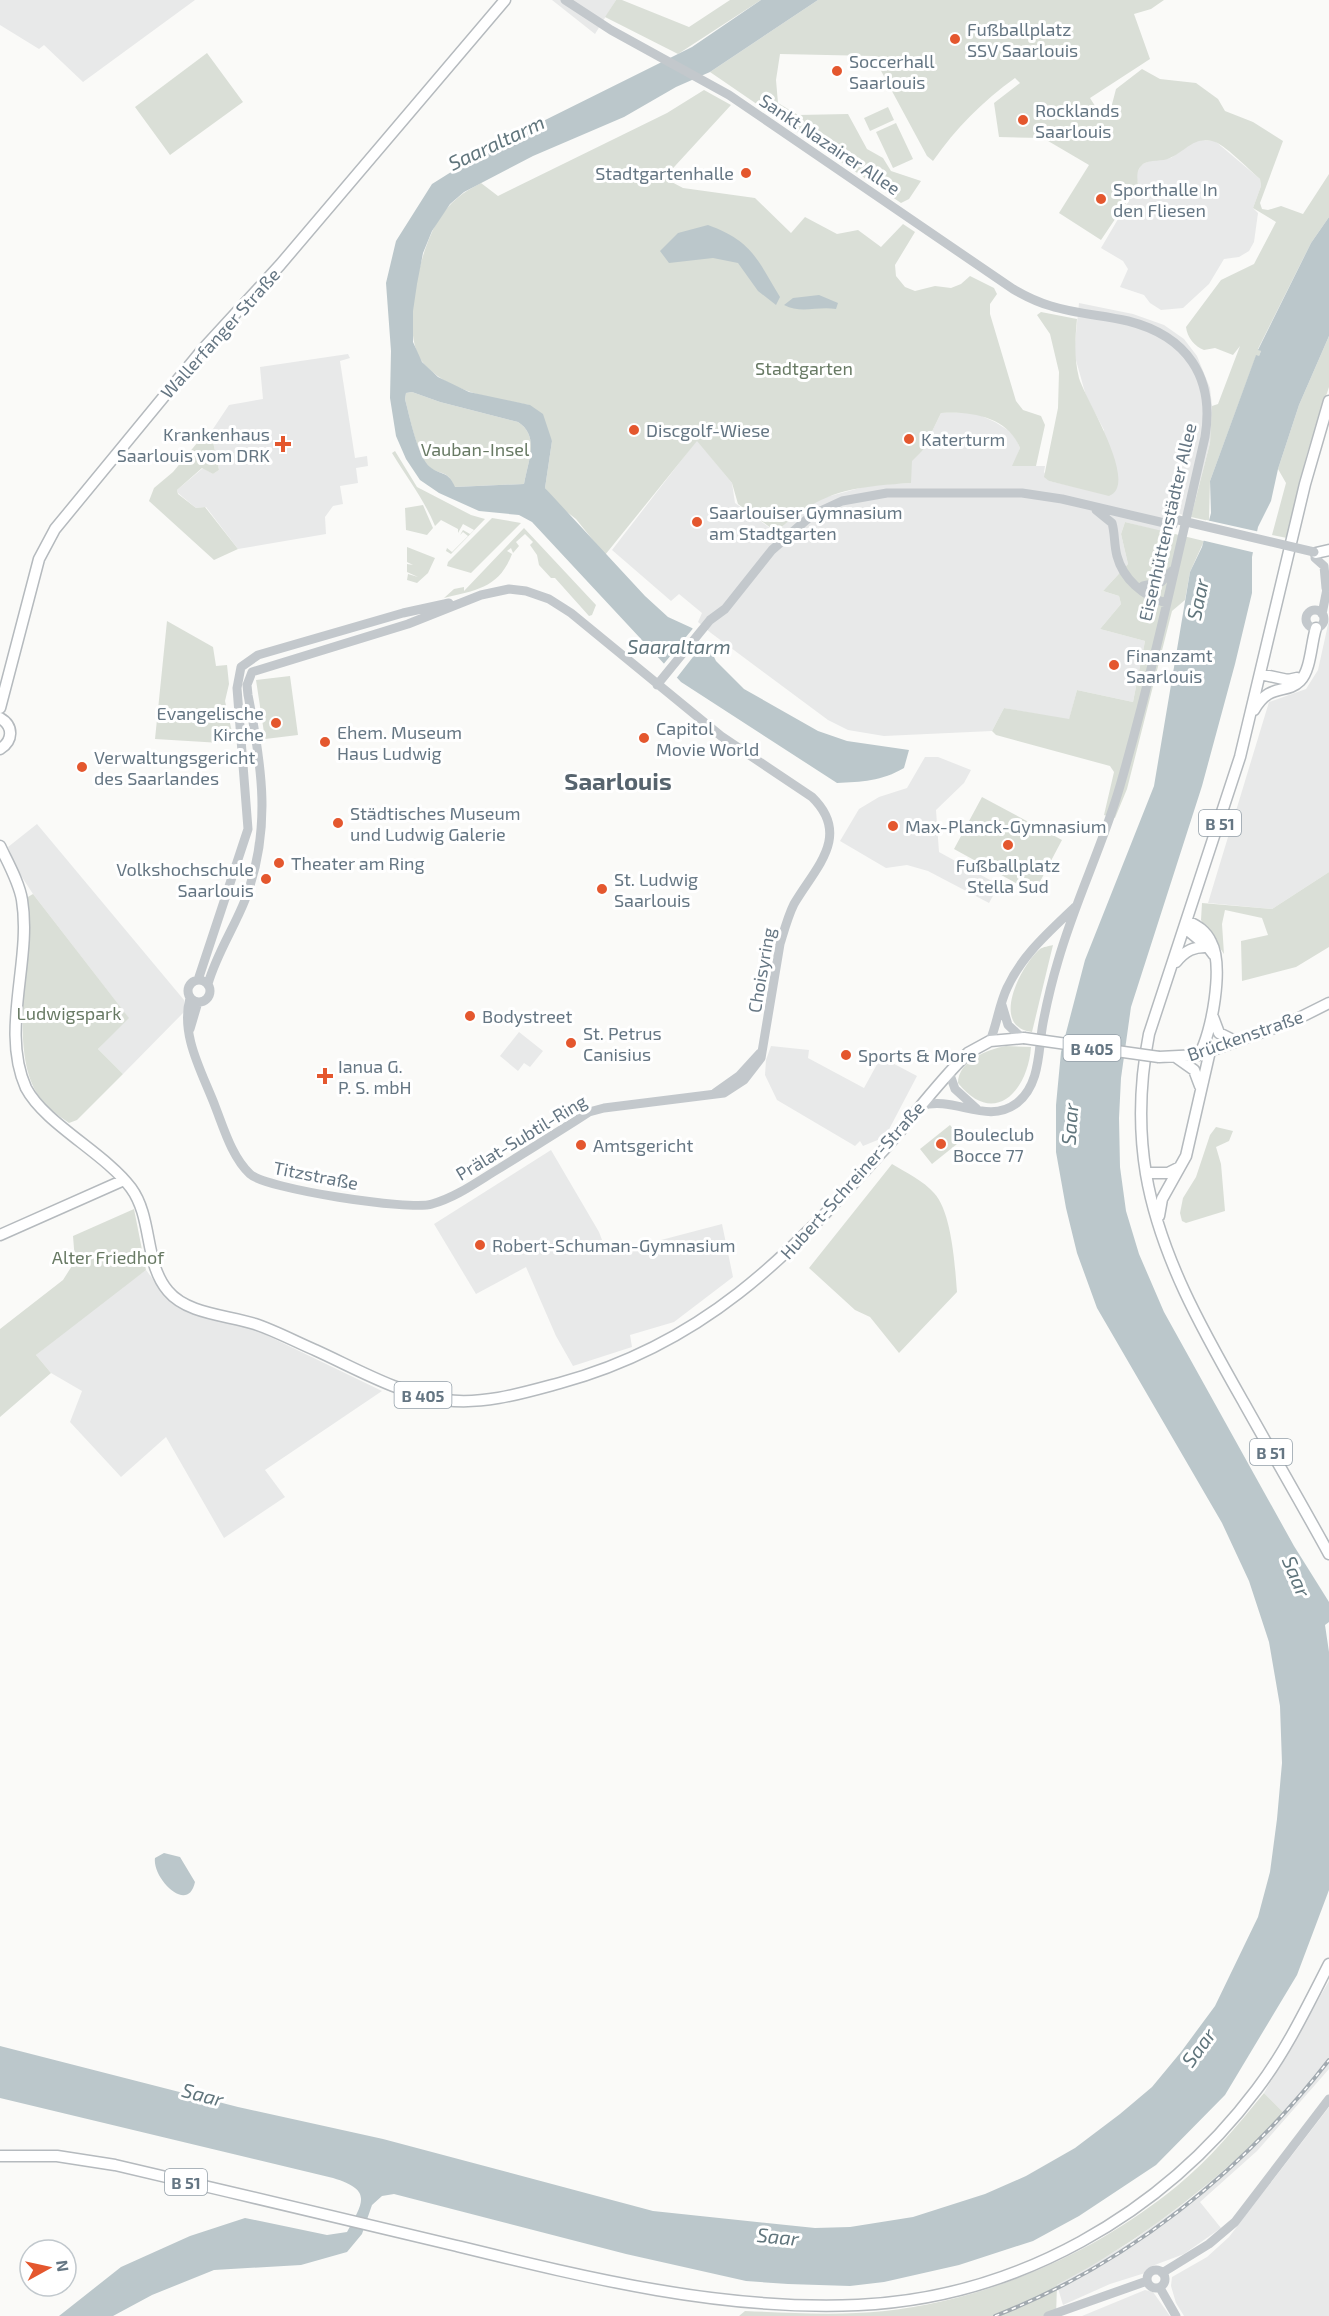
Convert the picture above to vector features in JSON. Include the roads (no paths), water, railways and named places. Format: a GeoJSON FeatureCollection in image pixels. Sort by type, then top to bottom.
{"type":"FeatureCollection","features":[{"type":"Feature","properties":{"kind":"main road","name":"Wallerfanger Straße"},"geometry":{"type":"LineString","coordinates":[[0,749],[10,738],[10,729],[2,719],[2,705],[31,585],[43,547],[55,529],[203,349],[280,265],[505,0]]}},
{"type":"Feature","properties":{"kind":"main road","name":"B 51"},"geometry":{"type":"LineString","coordinates":[[1329,401],[1316,444],[1251,716],[1216,836],[1149,1034],[1143,1068],[1140,1110],[1147,1178],[1158,1225],[1178,1277],[1205,1335],[1329,1554]]}},
{"type":"Feature","properties":{"kind":"main road"},"geometry":{"type":"LineString","coordinates":[[1316,444],[1329,433]]}},
{"type":"Feature","properties":{"kind":"main road"},"geometry":{"type":"LineString","coordinates":[[1314,555],[1329,550]]}},
{"type":"Feature","properties":{"kind":"main road"},"geometry":{"type":"LineString","coordinates":[[1251,716],[1262,699],[1282,688],[1299,683],[1306,670],[1313,627]]}},
{"type":"Feature","properties":{"kind":"main road"},"geometry":{"type":"LineString","coordinates":[[1259,679],[1288,680],[1299,677],[1306,670]]}},
{"type":"Feature","properties":{"kind":"main road"},"geometry":{"type":"LineString","coordinates":[[1259,679],[1282,688]]}},
{"type":"Feature","properties":{"kind":"main road","name":"B 405"},"geometry":{"type":"LineString","coordinates":[[0,846],[17,884],[23,910],[13,1050],[20,1076],[33,1099],[124,1180]]}},
{"type":"Feature","properties":{"kind":"main road"},"geometry":{"type":"LineString","coordinates":[[1186,925],[1208,947],[1216,960]]}},
{"type":"Feature","properties":{"kind":"main road"},"geometry":{"type":"LineString","coordinates":[[1158,1225],[1161,1199],[1182,1165],[1190,1144],[1212,1011],[1216,960],[1212,943],[1206,933],[1186,925]]}},
{"type":"Feature","properties":{"kind":"main road","name":"B 51"},"geometry":{"type":"LineString","coordinates":[[1171,970],[1187,950],[1208,947]]}},
{"type":"Feature","properties":{"kind":"main road","name":"Brückenstraße"},"geometry":{"type":"LineString","coordinates":[[1023,1038],[1159,1058],[1176,1058],[1204,1053],[1293,1021],[1329,1003]]}},
{"type":"Feature","properties":{"kind":"main road"},"geometry":{"type":"LineString","coordinates":[[1212,1011],[1213,1023],[1219,1033],[1235,1041]]}},
{"type":"Feature","properties":{"kind":"main road","name":"Hubert-Schreiner-Straße"},"geometry":{"type":"LineString","coordinates":[[124,1180],[142,1210],[162,1284],[181,1303],[263,1327],[417,1394],[447,1400],[480,1400],[528,1391],[632,1358],[681,1334],[743,1290],[806,1236],[968,1053],[990,1041],[1023,1038]]}},
{"type":"Feature","properties":{"kind":"main road"},"geometry":{"type":"LineString","coordinates":[[1176,1058],[1194,1070],[1200,1091]]}},
{"type":"Feature","properties":{"kind":"main road"},"geometry":{"type":"LineString","coordinates":[[1147,1178],[1168,1173],[1182,1165]]}},
{"type":"Feature","properties":{"kind":"main road"},"geometry":{"type":"LineString","coordinates":[[1147,1178],[1162,1184],[1174,1179]]}},
{"type":"Feature","properties":{"kind":"main road"},"geometry":{"type":"LineString","coordinates":[[0,1234],[124,1180]]}},
{"type":"Feature","properties":{"kind":"main road","name":"B 51"},"geometry":{"type":"LineString","coordinates":[[0,2156],[31,2155],[83,2159],[115,2165],[625,2284],[731,2300],[863,2305],[914,2299],[981,2284],[1042,2262],[1103,2230],[1155,2194],[1196,2158],[1225,2128],[1269,2072],[1329,1964]]}},
{"type":"Feature","properties":{"kind":"street","name":"Sankt Nazairer Allee"},"geometry":{"type":"LineString","coordinates":[[565,0],[611,30],[721,90],[1013,289],[1049,306],[1089,314]]}},
{"type":"Feature","properties":{"kind":"street","name":"Eisenhüttenstädter Allee"},"geometry":{"type":"LineString","coordinates":[[921,1106],[949,1102],[985,1112],[1007,1108],[1017,1103],[1027,1092],[1035,1075],[1047,999],[1077,905],[1120,787],[1208,424],[1204,387],[1194,362],[1164,335],[1131,322],[1089,314]]}},
{"type":"Feature","properties":{"kind":"street"},"geometry":{"type":"LineString","coordinates":[[660,682],[768,546],[811,510],[840,496],[867,489],[1034,488],[1314,555],[1329,556]]}},
{"type":"Feature","properties":{"kind":"street"},"geometry":{"type":"LineString","coordinates":[[714,616],[724,609],[772,550],[812,516],[829,506],[856,497],[886,492],[1022,493],[1173,522]]}},
{"type":"Feature","properties":{"kind":"street"},"geometry":{"type":"LineString","coordinates":[[1083,504],[1108,518],[1113,528],[1122,570],[1153,599],[1167,599]]}},
{"type":"Feature","properties":{"kind":"street"},"geometry":{"type":"LineString","coordinates":[[1115,542],[1119,523],[1128,514]]}},
{"type":"Feature","properties":{"kind":"street"},"geometry":{"type":"LineString","coordinates":[[1314,555],[1329,562]]}},
{"type":"Feature","properties":{"kind":"street"},"geometry":{"type":"LineString","coordinates":[[1314,555],[1324,566],[1328,585],[1319,612],[1322,624],[1313,627],[1306,616],[1319,612]]}},
{"type":"Feature","properties":{"kind":"street"},"geometry":{"type":"LineString","coordinates":[[1139,585],[1161,582],[1174,569]]}},
{"type":"Feature","properties":{"kind":"street","name":"Choisyring"},"geometry":{"type":"LineString","coordinates":[[457,603],[509,589],[534,593],[571,614],[660,682],[721,736],[820,805],[831,829],[831,841],[792,908],[780,944],[770,1014],[760,1053],[761,1058],[744,1080]]}},
{"type":"Feature","properties":{"kind":"street"},"geometry":{"type":"LineString","coordinates":[[457,603],[408,624],[254,670],[247,685],[260,765],[264,810],[262,830],[245,899],[208,984],[208,997],[194,1000],[189,986],[198,980],[248,829],[237,688],[239,673],[246,662],[258,655],[404,613],[457,603]]}},
{"type":"Feature","properties":{"kind":"street","name":"Eisenhüttenstädter Allee"},"geometry":{"type":"LineString","coordinates":[[990,1041],[1002,1002],[1016,971],[1035,945],[1077,905]]}},
{"type":"Feature","properties":{"kind":"street"},"geometry":{"type":"LineString","coordinates":[[1035,945],[1051,938],[1065,940]]}},
{"type":"Feature","properties":{"kind":"street"},"geometry":{"type":"LineString","coordinates":[[198,980],[208,984]]}},
{"type":"Feature","properties":{"kind":"street","name":"Titzstraße"},"geometry":{"type":"LineString","coordinates":[[194,1000],[190,1038],[233,1149],[243,1167],[255,1178],[270,1183],[391,1206],[420,1207]]}},
{"type":"Feature","properties":{"kind":"street"},"geometry":{"type":"LineString","coordinates":[[1002,1002],[1008,1025],[1023,1038]]}},
{"type":"Feature","properties":{"kind":"street","name":"Choisyring"},"geometry":{"type":"LineString","coordinates":[[713,1095],[739,1076],[760,1053]]}},
{"type":"Feature","properties":{"kind":"street"},"geometry":{"type":"LineString","coordinates":[[950,1072],[952,1084],[961,1096],[985,1112]]}},
{"type":"Feature","properties":{"kind":"street","name":"Prälat-Subtil-Ring"},"geometry":{"type":"LineString","coordinates":[[420,1207],[459,1194],[589,1113],[604,1108],[724,1093],[744,1080]]}},
{"type":"Feature","properties":{"kind":"street"},"geometry":{"type":"LineString","coordinates":[[1147,2281],[1152,2271],[1162,2272],[1209,2244],[1229,2227],[1329,2099]]}},
{"type":"Feature","properties":{"kind":"street"},"geometry":{"type":"LineString","coordinates":[[1160,2288],[1165,2280],[1162,2272]]}},
{"type":"Feature","properties":{"kind":"street"},"geometry":{"type":"LineString","coordinates":[[1048,2316],[1129,2285],[1147,2281]]}},
{"type":"Feature","properties":{"kind":"street"},"geometry":{"type":"LineString","coordinates":[[1147,2281],[1152,2288],[1160,2288]]}},
{"type":"Feature","properties":{"kind":"street"},"geometry":{"type":"LineString","coordinates":[[1160,2288],[1176,2316]]}},
{"type":"Feature","properties":{"kind":"water","name":"Saaraltarm"},"geometry":{"type":"Polygon","coordinates":[[[761,0],[818,0],[710,72],[676,87],[624,117],[533,156],[464,192],[450,204],[432,231],[423,253],[413,311],[413,342],[422,362],[438,377],[469,392],[530,405],[543,414],[552,441],[545,488],[645,596],[668,617],[692,628],[707,643],[716,661],[744,689],[818,731],[847,741],[909,750],[904,768],[879,778],[837,783],[681,682],[532,522],[519,515],[479,511],[439,493],[420,480],[406,459],[396,436],[390,398],[391,351],[386,283],[396,241],[432,184],[491,147],[692,47],[761,0]],[[412,392],[406,393],[405,399],[415,435],[422,455],[430,467],[450,478],[455,487],[524,484],[531,450],[529,434],[525,428],[518,422],[440,402],[412,392]]]}},
{"type":"Feature","properties":{"kind":"water","name":"Saar"},"geometry":{"type":"Polygon","coordinates":[[[1329,217],[1329,336],[1299,405],[1278,469],[1271,501],[1258,527],[1252,557],[1252,593],[1235,664],[1202,786],[1131,1007],[1121,1078],[1120,1167],[1126,1211],[1139,1254],[1164,1312],[1294,1546],[1329,1602],[1329,1622],[1325,1625],[1329,1652],[1329,1890],[1297,1975],[1225,2095],[1156,2165],[1079,2216],[1033,2241],[959,2265],[884,2282],[850,2286],[746,2281],[626,2254],[394,2194],[382,2196],[372,2205],[362,2234],[347,2252],[301,2265],[214,2270],[152,2295],[113,2316],[59,2316],[121,2267],[190,2236],[245,2218],[327,2235],[347,2232],[361,2198],[354,2187],[333,2178],[0,2098],[0,2046],[238,2107],[383,2139],[653,2211],[815,2228],[850,2227],[913,2217],[985,2194],[1026,2176],[1075,2148],[1152,2087],[1215,2006],[1258,1917],[1270,1872],[1282,1763],[1280,1706],[1269,1642],[1249,1581],[1222,1523],[1097,1308],[1077,1253],[1066,1208],[1056,1152],[1056,1105],[1061,1052],[1085,960],[1154,786],[1190,572],[1202,547],[1211,513],[1210,481],[1256,355],[1259,356],[1261,351],[1258,350],[1311,243],[1329,217]]]}},
{"type":"Feature","properties":{"kind":"water"},"geometry":{"type":"Polygon","coordinates":[[[708,225],[735,238],[752,253],[780,297],[776,305],[758,291],[738,263],[713,258],[669,263],[660,251],[678,233],[708,225]]]}},
{"type":"Feature","properties":{"kind":"water"},"geometry":{"type":"Polygon","coordinates":[[[819,295],[838,303],[836,309],[797,309],[784,305],[793,298],[819,295]]]}},
{"type":"Feature","properties":{"kind":"water"},"geometry":{"type":"Polygon","coordinates":[[[164,1853],[180,1857],[195,1882],[191,1891],[185,1895],[171,1890],[159,1875],[155,1858],[164,1853]]]}},
{"type":"Feature","properties":{"kind":"railway"},"geometry":{"type":"LineString","coordinates":[[995,2316],[1044,2295],[1091,2270],[1136,2242],[1179,2210],[1220,2177],[1259,2140],[1329,2060]]}},
{"type":"Feature","properties":{"kind":"place","name":"Fußballplatz SSV Saarlouis"},"geometry":{"type":"Point","coordinates":[955,39]}},
{"type":"Feature","properties":{"kind":"place","name":"Soccerhall Saarlouis"},"geometry":{"type":"Point","coordinates":[837,71]}},
{"type":"Feature","properties":{"kind":"place","name":"Rocklands Saarlouis"},"geometry":{"type":"Point","coordinates":[1023,120]}},
{"type":"Feature","properties":{"kind":"place","name":"Stadtgartenhalle"},"geometry":{"type":"Point","coordinates":[746,173]}},
{"type":"Feature","properties":{"kind":"place","name":"Sporthalle In den Fliesen"},"geometry":{"type":"Point","coordinates":[1101,199]}},
{"type":"Feature","properties":{"kind":"place","name":"Discgolf-Wiese"},"geometry":{"type":"Point","coordinates":[634,430]}},
{"type":"Feature","properties":{"kind":"place","name":"Katerturm"},"geometry":{"type":"Point","coordinates":[909,439]}},
{"type":"Feature","properties":{"kind":"place","name":"Krankenhaus Saarlouis vom DRK"},"geometry":{"type":"Point","coordinates":[283,444]}},
{"type":"Feature","properties":{"kind":"place","name":"Saarlouiser Gymnasium am Stadtgarten"},"geometry":{"type":"Point","coordinates":[697,522]}},
{"type":"Feature","properties":{"kind":"place","name":"Finanzamt Saarlouis"},"geometry":{"type":"Point","coordinates":[1114,665]}},
{"type":"Feature","properties":{"kind":"place","name":"Evangelische Kirche"},"geometry":{"type":"Point","coordinates":[276,723]}},
{"type":"Feature","properties":{"kind":"place","name":"Capitol Movie World"},"geometry":{"type":"Point","coordinates":[644,738]}},
{"type":"Feature","properties":{"kind":"place","name":"Ehem. Museum Haus Ludwig"},"geometry":{"type":"Point","coordinates":[325,742]}},
{"type":"Feature","properties":{"kind":"place","name":"Verwaltungsgericht des Saarlandes"},"geometry":{"type":"Point","coordinates":[82,767]}},
{"type":"Feature","properties":{"kind":"place","name":"Städtisches Museum und Ludwig Galerie"},"geometry":{"type":"Point","coordinates":[338,823]}},
{"type":"Feature","properties":{"kind":"place","name":"Max-Planck-Gymnasium"},"geometry":{"type":"Point","coordinates":[893,826]}},
{"type":"Feature","properties":{"kind":"place","name":"Fußballplatz Stella Sud"},"geometry":{"type":"Point","coordinates":[1008,845]}},
{"type":"Feature","properties":{"kind":"place","name":"Theater am Ring"},"geometry":{"type":"Point","coordinates":[279,863]}},
{"type":"Feature","properties":{"kind":"place","name":"Volkshochschule Saarlouis"},"geometry":{"type":"Point","coordinates":[266,879]}},
{"type":"Feature","properties":{"kind":"place","name":"St. Ludwig Saarlouis"},"geometry":{"type":"Point","coordinates":[602,889]}},
{"type":"Feature","properties":{"kind":"place","name":"Bodystreet"},"geometry":{"type":"Point","coordinates":[470,1016]}},
{"type":"Feature","properties":{"kind":"place","name":"St. Petrus Canisius"},"geometry":{"type":"Point","coordinates":[571,1043]}},
{"type":"Feature","properties":{"kind":"place","name":"Sports & More"},"geometry":{"type":"Point","coordinates":[846,1055]}},
{"type":"Feature","properties":{"kind":"place","name":"Ianua G. P. S. mbH"},"geometry":{"type":"Point","coordinates":[325,1076]}},
{"type":"Feature","properties":{"kind":"place","name":"Bouleclub Bocce 77"},"geometry":{"type":"Point","coordinates":[941,1144]}},
{"type":"Feature","properties":{"kind":"place","name":"Amtsgericht"},"geometry":{"type":"Point","coordinates":[581,1145]}},
{"type":"Feature","properties":{"kind":"place","name":"Robert-Schuman-Gymnasium"},"geometry":{"type":"Point","coordinates":[480,1245]}},
{"type":"Feature","properties":{"kind":"district","name":"Saarlouis"},"geometry":{"type":"Point","coordinates":[618,780]}},
{"type":"Feature","properties":{"kind":"park label","name":"Stadtgarten"},"geometry":{"type":"Point","coordinates":[804,368]}},
{"type":"Feature","properties":{"kind":"park label","name":"Vauban-Insel"},"geometry":{"type":"Point","coordinates":[475,449]}},
{"type":"Feature","properties":{"kind":"park label","name":"Ludwigspark"},"geometry":{"type":"Point","coordinates":[69,1013]}},
{"type":"Feature","properties":{"kind":"park label","name":"Alter Friedhof"},"geometry":{"type":"Point","coordinates":[108,1257]}}]}
